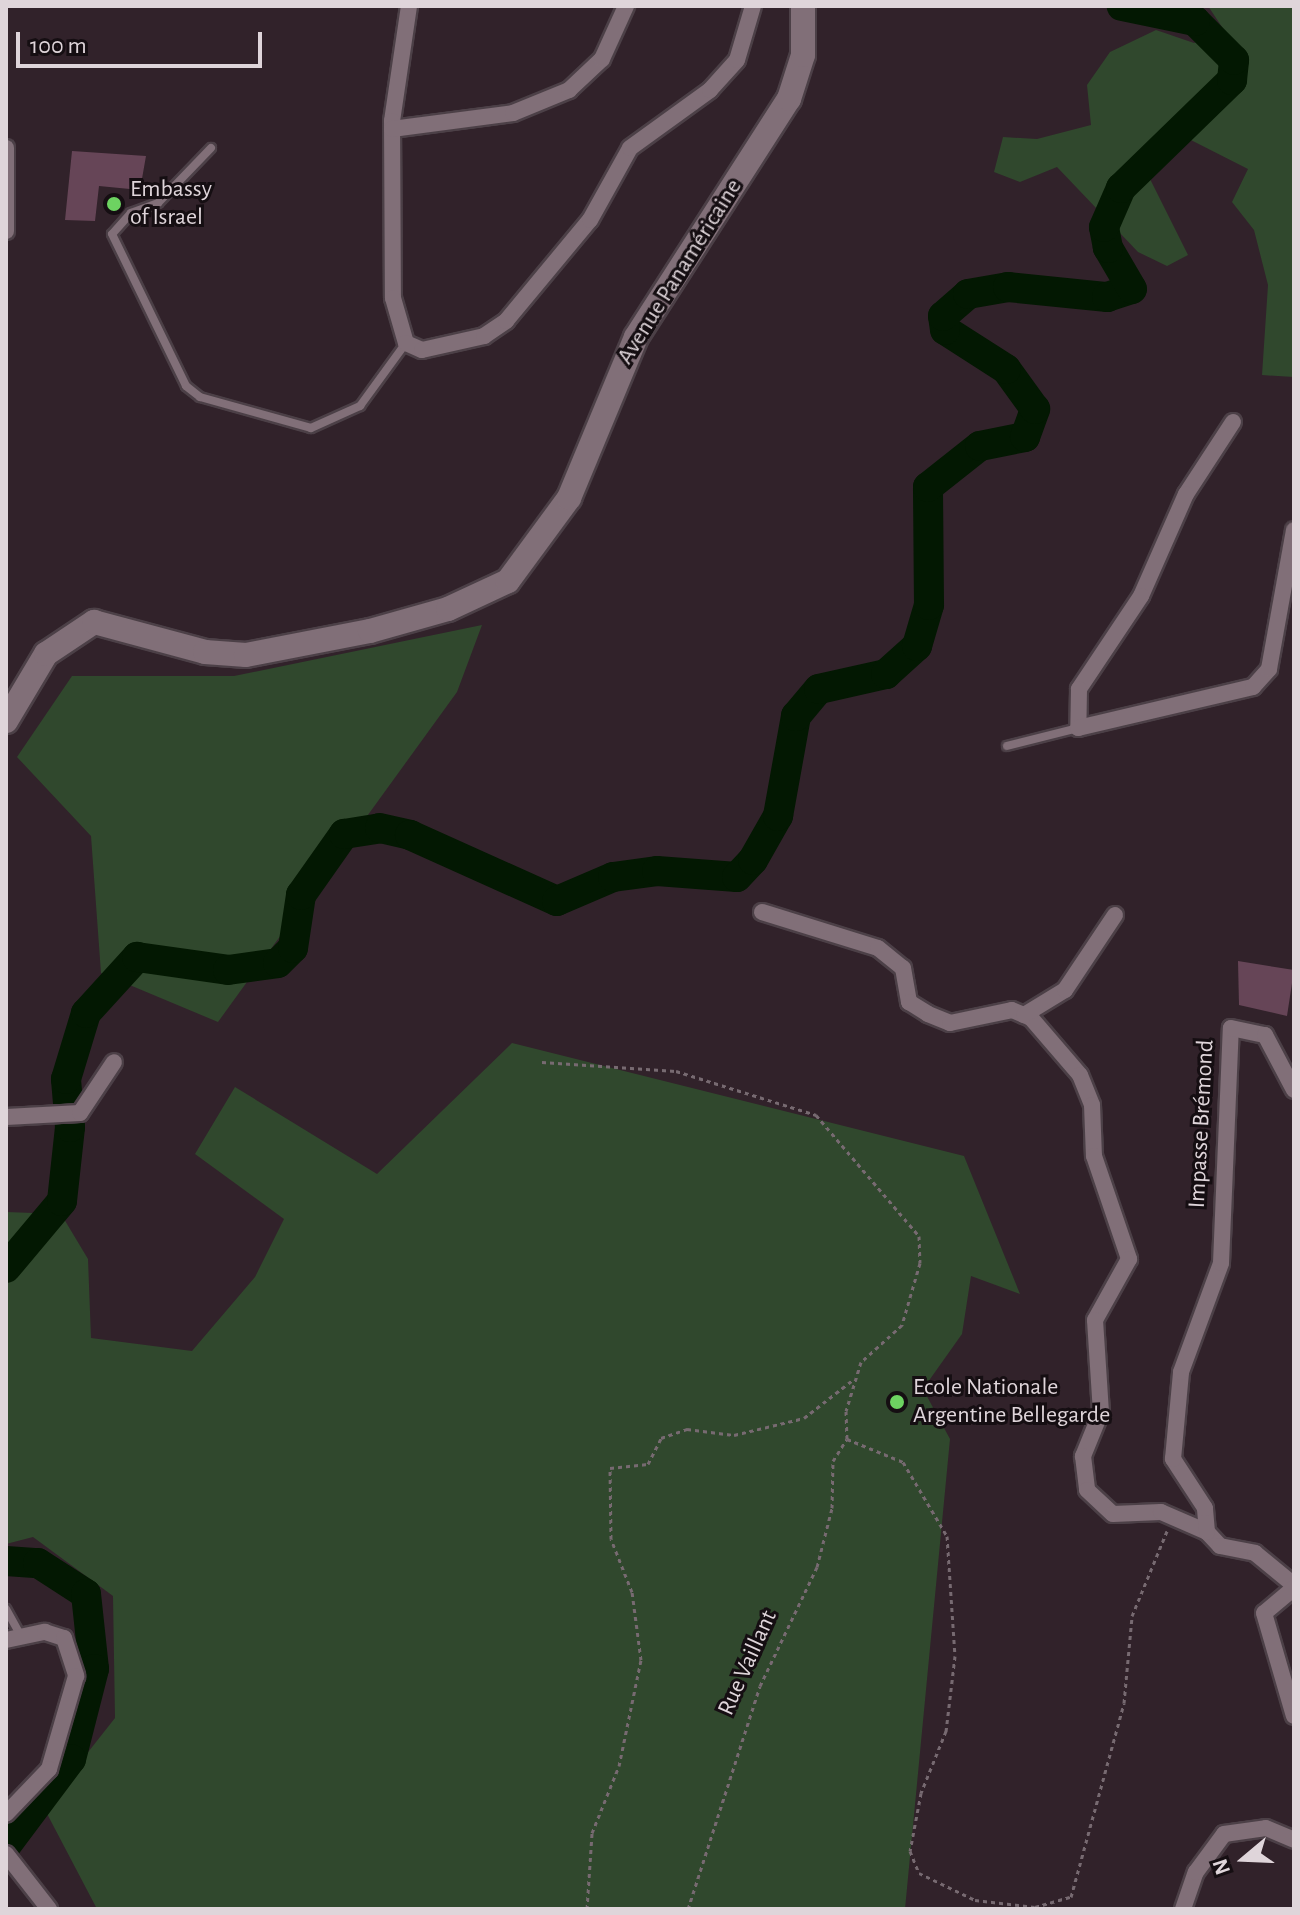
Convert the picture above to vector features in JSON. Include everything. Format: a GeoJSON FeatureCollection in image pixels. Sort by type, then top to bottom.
{"type":"FeatureCollection","features":[{"type":"Feature","properties":{"kind":"main road","name":"Avenue Panaméricaine"},"geometry":{"type":"LineString","coordinates":[[6,721],[46,654],[94,622],[205,652],[246,655],[383,627],[508,581],[569,498],[636,337],[789,99],[803,55],[803,6]]}},
{"type":"Feature","properties":{"kind":"street"},"geometry":{"type":"LineString","coordinates":[[409,6],[392,125],[393,298],[406,343],[449,348],[506,321],[590,220],[630,148],[710,90],[737,60],[753,6]]}},
{"type":"Feature","properties":{"kind":"street"},"geometry":{"type":"LineString","coordinates":[[392,125],[513,113],[569,90],[602,59],[626,6]]}},
{"type":"Feature","properties":{"kind":"street"},"geometry":{"type":"LineString","coordinates":[[6,148],[6,231]]}},
{"type":"Feature","properties":{"kind":"street"},"geometry":{"type":"LineString","coordinates":[[1233,422],[1186,494],[1141,596],[1079,689],[1078,728],[1253,687],[1269,669],[1294,530]]}},
{"type":"Feature","properties":{"kind":"street"},"geometry":{"type":"LineString","coordinates":[[762,912],[878,948],[903,968],[909,1002],[950,1023],[1012,1010],[1024,1015],[1080,1075],[1092,1105],[1094,1156],[1129,1259],[1095,1320],[1101,1412],[1083,1456],[1084,1480],[1113,1514],[1161,1512],[1207,1532],[1220,1546],[1266,1558],[1294,1587],[1264,1613],[1294,1716]]}},
{"type":"Feature","properties":{"kind":"street"},"geometry":{"type":"LineString","coordinates":[[1024,1015],[1065,990],[1115,915]]}},
{"type":"Feature","properties":{"kind":"street","name":"Impasse Brémond"},"geometry":{"type":"LineString","coordinates":[[1207,1532],[1205,1508],[1173,1459],[1181,1372],[1221,1263],[1231,1028],[1265,1035],[1294,1090]]}},
{"type":"Feature","properties":{"kind":"street"},"geometry":{"type":"LineString","coordinates":[[6,1117],[50,1118],[80,1113],[114,1062]]}},
{"type":"Feature","properties":{"kind":"street"},"geometry":{"type":"LineString","coordinates":[[6,1814],[49,1769],[76,1676],[64,1638],[13,1638]]}},
{"type":"Feature","properties":{"kind":"street"},"geometry":{"type":"LineString","coordinates":[[1183,1909],[1196,1872],[1224,1834],[1266,1828],[1294,1840]]}},
{"type":"Feature","properties":{"kind":"street"},"geometry":{"type":"LineString","coordinates":[[8,1857],[49,1909]]}},
{"type":"Feature","properties":{"kind":"lane"},"geometry":{"type":"LineString","coordinates":[[211,148],[158,203],[131,213],[112,234],[186,386],[200,397],[311,428],[360,406],[406,343]]}},
{"type":"Feature","properties":{"kind":"lane"},"geometry":{"type":"LineString","coordinates":[[1007,746],[1078,728]]}},
{"type":"Feature","properties":{"kind":"lane"},"geometry":{"type":"LineString","coordinates":[[6,1609],[13,1638]]}},
{"type":"Feature","properties":{"kind":"path"},"geometry":{"type":"LineString","coordinates":[[542,1062],[676,1071],[816,1115],[919,1236],[920,1263],[902,1325],[861,1362],[854,1379],[804,1418],[734,1435],[687,1429],[661,1438],[648,1464],[610,1468],[611,1539],[632,1592],[641,1660],[619,1766],[592,1833],[587,1909]]}},
{"type":"Feature","properties":{"kind":"path","name":"Rue Vaillant"},"geometry":{"type":"LineString","coordinates":[[688,1909],[760,1686],[817,1567],[832,1508],[833,1461],[847,1439],[854,1379]]}},
{"type":"Feature","properties":{"kind":"path"},"geometry":{"type":"LineString","coordinates":[[847,1439],[903,1462],[947,1536],[955,1656],[946,1731],[921,1793],[910,1851],[919,1873],[945,1889],[1035,1907],[1071,1897],[1113,1753],[1140,1595],[1163,1536],[1181,1521]]}},
{"type":"Feature","properties":{"kind":"green space"},"geometry":{"type":"Polygon","coordinates":[[[1208,6],[1294,6],[1294,377],[1262,375],[1268,285],[1254,230],[1232,202],[1248,169],[1179,134],[1139,157],[1188,255],[1167,266],[1138,252],[1057,167],[1020,182],[994,172],[1003,137],[1037,139],[1091,125],[1087,85],[1110,52],[1156,30],[1194,43],[1224,30],[1208,6]]]}},
{"type":"Feature","properties":{"kind":"green space"},"geometry":{"type":"Polygon","coordinates":[[[482,625],[457,692],[218,1022],[101,973],[91,836],[17,757],[72,676],[234,676],[482,625]]]}},
{"type":"Feature","properties":{"kind":"green space"},"geometry":{"type":"Polygon","coordinates":[[[512,1043],[964,1156],[1020,1294],[971,1276],[962,1334],[923,1389],[950,1439],[905,1909],[97,1909],[44,1808],[115,1718],[113,1596],[33,1537],[6,1544],[6,1212],[61,1214],[88,1259],[91,1338],[192,1351],[255,1277],[284,1219],[195,1154],[235,1087],[377,1174],[512,1043]]]}},
{"type":"Feature","properties":{"kind":"building"},"geometry":{"type":"Polygon","coordinates":[[[72,151],[146,156],[140,190],[99,186],[95,221],[65,220],[72,151]]]}},
{"type":"Feature","properties":{"kind":"building"},"geometry":{"type":"Polygon","coordinates":[[[1238,961],[1294,970],[1287,1016],[1239,1005],[1238,961]]]}},
{"type":"Feature","properties":{"kind":"waterway"},"geometry":{"type":"LineString","coordinates":[[6,1268],[62,1201],[70,1127],[66,1079],[86,1013],[137,957],[228,970],[278,963],[293,948],[301,895],[344,834],[380,828],[410,835],[557,901],[613,877],[657,871],[737,877],[753,860],[778,816],[796,716],[819,689],[886,674],[917,646],[929,605],[928,487],[980,446],[1025,437],[1035,409],[1006,369],[945,330],[943,316],[968,294],[1008,287],[1107,297],[1132,289],[1108,248],[1104,227],[1121,188],[1232,80],[1234,60],[1195,21],[1122,6]]}},
{"type":"Feature","properties":{"kind":"waterway"},"geometry":{"type":"LineString","coordinates":[[6,1561],[38,1563],[86,1594],[94,1669],[71,1759],[6,1846]]}},
{"type":"Feature","properties":{"kind":"place","name":"Embassy of Israel"},"geometry":{"type":"Point","coordinates":[114,204]}},
{"type":"Feature","properties":{"kind":"place","name":"Ecole Nationale Argentine Bellegarde"},"geometry":{"type":"Point","coordinates":[897,1402]}}]}
